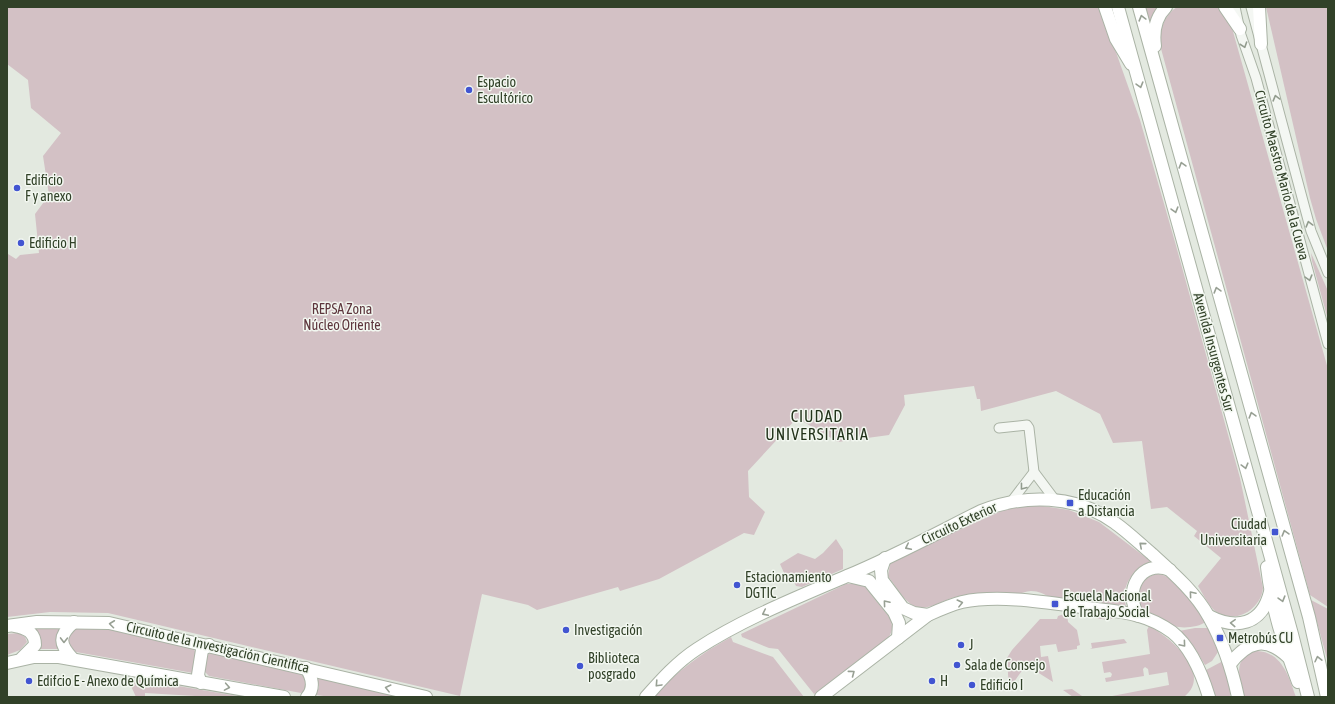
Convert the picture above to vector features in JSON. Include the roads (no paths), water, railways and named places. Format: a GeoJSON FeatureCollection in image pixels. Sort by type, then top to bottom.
{"type":"FeatureCollection","features":[{"type":"Feature","properties":{"kind":"street"},"geometry":{"type":"LineString","coordinates":[[1105,7],[1119,45],[1136,70]]}},
{"type":"Feature","properties":{"kind":"street","name":"Avenida Insurgentes Sur"},"geometry":{"type":"LineString","coordinates":[[1118,7],[1308,697]]}},
{"type":"Feature","properties":{"kind":"street","name":"Avenida Insurgentes Sur"},"geometry":{"type":"LineString","coordinates":[[1139,7],[1306,609],[1327,697]]}},
{"type":"Feature","properties":{"kind":"street"},"geometry":{"type":"LineString","coordinates":[[1160,83],[1154,33],[1158,18],[1166,7]]}},
{"type":"Feature","properties":{"kind":"street"},"geometry":{"type":"LineString","coordinates":[[1225,7],[1240,29]]}},
{"type":"Feature","properties":{"kind":"street","name":"Circuito Maestro Mario de la Cueva"},"geometry":{"type":"LineString","coordinates":[[1235,7],[1240,29],[1256,78],[1328,344]]}},
{"type":"Feature","properties":{"kind":"street","name":"Circuito Maestro Mario de la Cueva"},"geometry":{"type":"LineString","coordinates":[[1251,7],[1311,231],[1328,273]]}},
{"type":"Feature","properties":{"kind":"street"},"geometry":{"type":"LineString","coordinates":[[1259,7],[1261,44]]}},
{"type":"Feature","properties":{"kind":"street"},"geometry":{"type":"LineString","coordinates":[[999,428],[1027,425],[1029,428],[1034,472],[1055,500]]}},
{"type":"Feature","properties":{"kind":"street"},"geometry":{"type":"LineString","coordinates":[[1011,502],[1034,472]]}},
{"type":"Feature","properties":{"kind":"street","name":"Circuito Exterior"},"geometry":{"type":"LineString","coordinates":[[646,697],[681,661],[703,645],[733,628],[815,589],[848,576],[981,511],[999,504],[1033,499],[1055,500],[1085,508],[1114,522],[1171,571],[1193,593],[1209,616],[1230,664],[1237,695]]}},
{"type":"Feature","properties":{"kind":"street"},"geometry":{"type":"LineString","coordinates":[[1264,534],[1270,592],[1288,657],[1304,697]]}},
{"type":"Feature","properties":{"kind":"street"},"geometry":{"type":"LineString","coordinates":[[885,558],[881,570],[882,580],[903,608],[914,613],[928,615]]}},
{"type":"Feature","properties":{"kind":"street"},"geometry":{"type":"LineString","coordinates":[[1139,616],[1134,608],[1131,598],[1133,587],[1138,577],[1151,569],[1161,567],[1171,571]]}},
{"type":"Feature","properties":{"kind":"street"},"geometry":{"type":"LineString","coordinates":[[848,576],[869,582],[894,612],[899,623],[898,638]]}},
{"type":"Feature","properties":{"kind":"street"},"geometry":{"type":"LineString","coordinates":[[1209,616],[1233,624],[1246,622],[1261,612],[1268,601],[1270,592]]}},
{"type":"Feature","properties":{"kind":"street"},"geometry":{"type":"LineString","coordinates":[[821,697],[928,615],[942,608],[961,602],[998,600],[1076,606],[1139,616],[1161,626],[1182,642],[1200,672],[1209,697]]}},
{"type":"Feature","properties":{"kind":"street","name":"Circuito de la Investigación Científica"},"geometry":{"type":"LineString","coordinates":[[8,625],[37,622],[116,624],[426,697]]}},
{"type":"Feature","properties":{"kind":"street"},"geometry":{"type":"LineString","coordinates":[[73,660],[66,652],[62,642],[65,630],[74,622]]}},
{"type":"Feature","properties":{"kind":"street"},"geometry":{"type":"LineString","coordinates":[[8,625],[23,628],[33,634],[35,645],[22,658]]}},
{"type":"Feature","properties":{"kind":"street"},"geometry":{"type":"LineString","coordinates":[[201,683],[198,675],[202,650],[209,645]]}},
{"type":"Feature","properties":{"kind":"street"},"geometry":{"type":"LineString","coordinates":[[1230,664],[1239,652],[1254,645],[1273,646],[1281,650],[1288,657]]}},
{"type":"Feature","properties":{"kind":"street"},"geometry":{"type":"LineString","coordinates":[[7,663],[22,658],[47,656],[284,697]]}},
{"type":"Feature","properties":{"kind":"street"},"geometry":{"type":"LineString","coordinates":[[306,668],[312,684],[311,692],[307,697]]}},
{"type":"Feature","properties":{"kind":"place","name":"Espacio Escultórico"},"geometry":{"type":"Point","coordinates":[469,90]}},
{"type":"Feature","properties":{"kind":"place","name":"Edificio F y anexo"},"geometry":{"type":"Point","coordinates":[17,188]}},
{"type":"Feature","properties":{"kind":"place","name":"Edificio H"},"geometry":{"type":"Point","coordinates":[21,243]}},
{"type":"Feature","properties":{"kind":"place","name":"Educación a Distancia"},"geometry":{"type":"Point","coordinates":[1070,503]}},
{"type":"Feature","properties":{"kind":"place","name":"Ciudad Universitaria"},"geometry":{"type":"Point","coordinates":[1275,532]}},
{"type":"Feature","properties":{"kind":"place","name":"Estacionamiento DGTIC"},"geometry":{"type":"Point","coordinates":[737,585]}},
{"type":"Feature","properties":{"kind":"place","name":"Escuela Nacional de Trabajo Social"},"geometry":{"type":"Point","coordinates":[1055,604]}},
{"type":"Feature","properties":{"kind":"place","name":"Investigación"},"geometry":{"type":"Point","coordinates":[566,630]}},
{"type":"Feature","properties":{"kind":"place","name":"Metrobús CU"},"geometry":{"type":"Point","coordinates":[1220,638]}},
{"type":"Feature","properties":{"kind":"place","name":"J"},"geometry":{"type":"Point","coordinates":[961,645]}},
{"type":"Feature","properties":{"kind":"place","name":"Sala de Consejo"},"geometry":{"type":"Point","coordinates":[957,665]}},
{"type":"Feature","properties":{"kind":"place","name":"Biblioteca posgrado"},"geometry":{"type":"Point","coordinates":[580,666]}},
{"type":"Feature","properties":{"kind":"place","name":"Edifcio E - Anexo de Química"},"geometry":{"type":"Point","coordinates":[29,681]}},
{"type":"Feature","properties":{"kind":"place","name":"H"},"geometry":{"type":"Point","coordinates":[932,681]}},
{"type":"Feature","properties":{"kind":"place","name":"Edificio I"},"geometry":{"type":"Point","coordinates":[972,685]}},
{"type":"Feature","properties":{"kind":"district","name":"CIUDAD UNIVERSITARIA"},"geometry":{"type":"Point","coordinates":[817,425]}},
{"type":"Feature","properties":{"kind":"park label","name":"REPSA Zona Núcleo Oriente"},"geometry":{"type":"Point","coordinates":[342,318]}}]}
